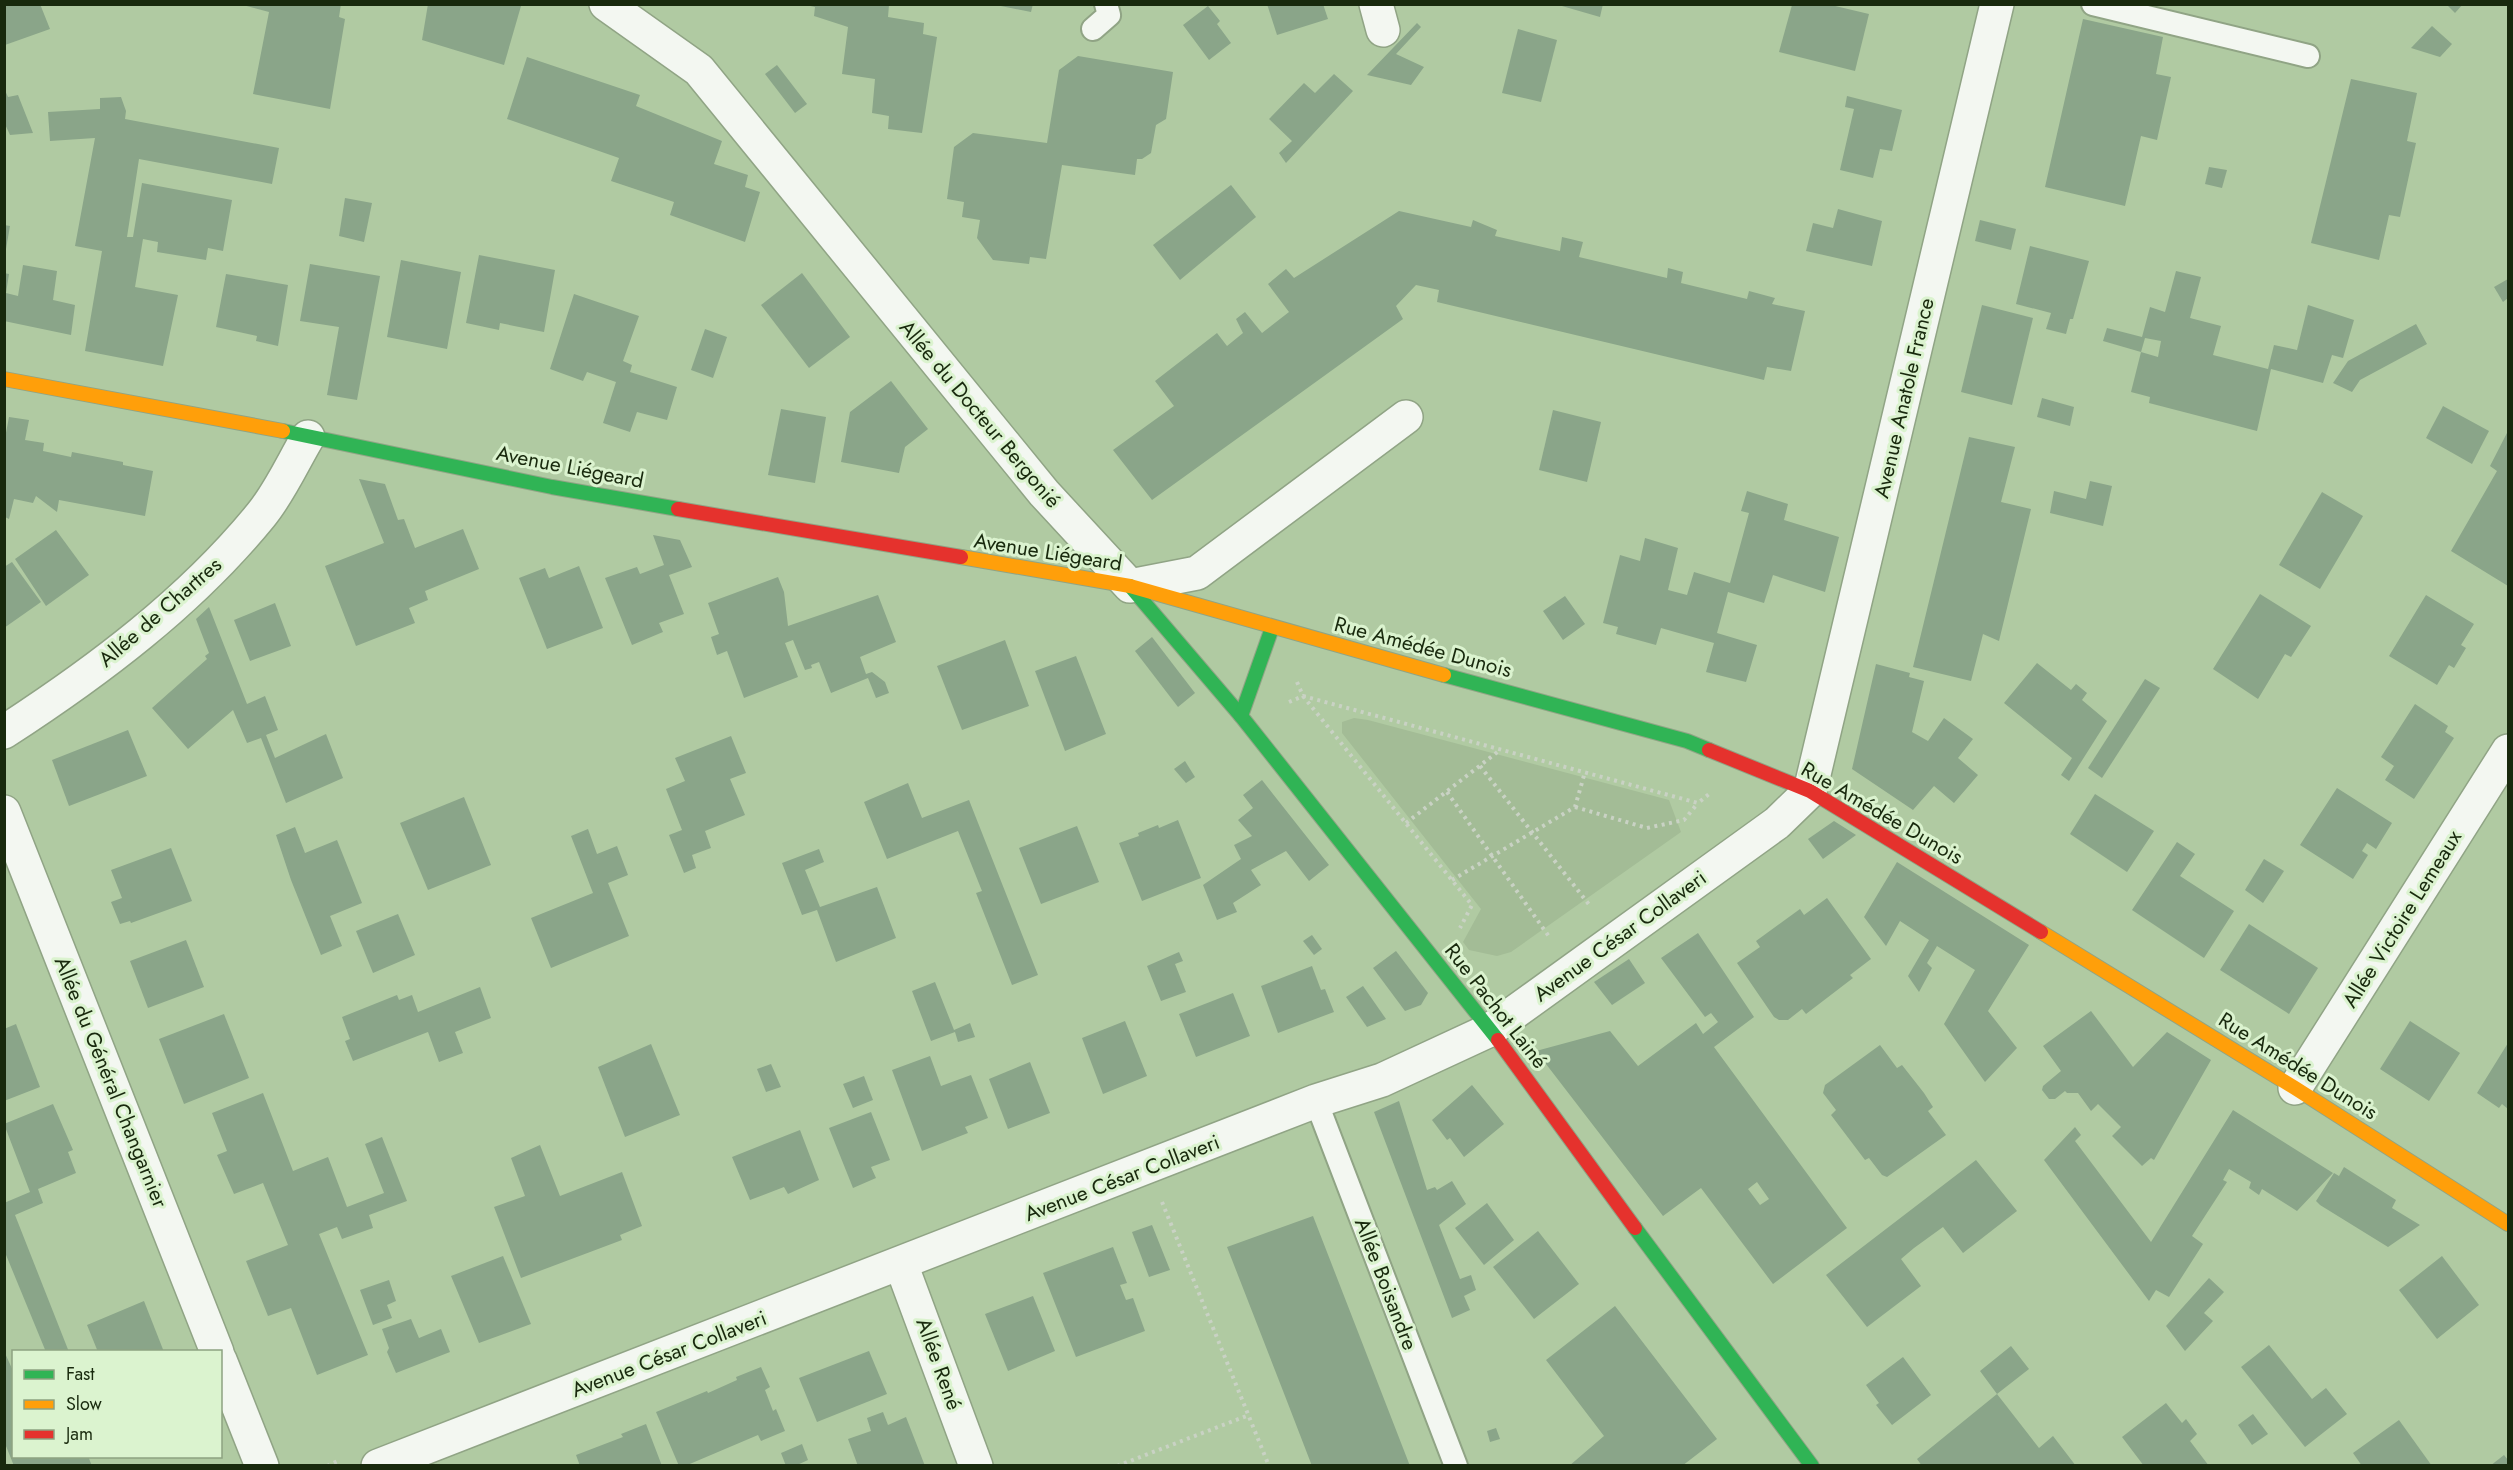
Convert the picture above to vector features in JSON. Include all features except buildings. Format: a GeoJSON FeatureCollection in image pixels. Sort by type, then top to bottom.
{"type":"FeatureCollection","features":[{"type":"Feature","properties":{"kind":"street","name":"Allée du Docteur Bergonié"},"geometry":{"type":"LineString","coordinates":[[606,4],[699,70],[1044,494],[1130,586]]}},
{"type":"Feature","properties":{"kind":"street","name":"Avenue Anatole France"},"geometry":{"type":"LineString","coordinates":[[1810,791],[1997,4]]}},
{"type":"Feature","properties":{"kind":"street","name":"Avenue Liégeard"},"geometry":{"type":"LineString","coordinates":[[4,379],[308,437],[552,487],[1130,586]]}},
{"type":"Feature","properties":{"kind":"street"},"geometry":{"type":"LineString","coordinates":[[1130,586],[1197,573],[1406,417]]}},
{"type":"Feature","properties":{"kind":"street","name":"Allée de Chartres"},"geometry":{"type":"LineString","coordinates":[[4,732],[69,690],[176,603],[263,513],[308,437]]}},
{"type":"Feature","properties":{"kind":"street","name":"Rue Amédée Dunois"},"geometry":{"type":"LineString","coordinates":[[1130,586],[1273,628],[1687,741],[1810,791],[2295,1088],[2508,1224]]}},
{"type":"Feature","properties":{"kind":"street","name":"Rue Pachot Lainé"},"geometry":{"type":"LineString","coordinates":[[1130,586],[1245,721],[1490,1030],[1769,1411],[1812,1466]]}},
{"type":"Feature","properties":{"kind":"street"},"geometry":{"type":"LineString","coordinates":[[1245,721],[1273,628]]}},
{"type":"Feature","properties":{"kind":"street","name":"Allée Victoire Lemeaux"},"geometry":{"type":"LineString","coordinates":[[2295,1088],[2508,751]]}},
{"type":"Feature","properties":{"kind":"street","name":"Avenue César Collaveri"},"geometry":{"type":"LineString","coordinates":[[378,1466],[1316,1101],[1382,1080],[1429,1060],[1490,1030],[1777,823],[1810,791]]}},
{"type":"Feature","properties":{"kind":"street","name":"Allée du Général Changarnier"},"geometry":{"type":"LineString","coordinates":[[4,812],[216,1350]]}},
{"type":"Feature","properties":{"kind":"street","name":"Allée René"},"geometry":{"type":"LineString","coordinates":[[901,1264],[976,1466]]}},
{"type":"Feature","properties":{"kind":"street"},"geometry":{"type":"LineString","coordinates":[[222,1365],[262,1466]]}},
{"type":"Feature","properties":{"kind":"lane"},"geometry":{"type":"LineString","coordinates":[[1093,29],[1109,15],[1106,4]]}},
{"type":"Feature","properties":{"kind":"lane"},"geometry":{"type":"LineString","coordinates":[[2093,4],[2308,56]]}},
{"type":"Feature","properties":{"kind":"lane","name":"Allée Boisandre"},"geometry":{"type":"LineString","coordinates":[[1316,1101],[1456,1466]]}},
{"type":"Feature","properties":{"kind":"path"},"geometry":{"type":"LineString","coordinates":[[1273,628],[1303,696],[1472,905],[1438,964]]}},
{"type":"Feature","properties":{"kind":"path"},"geometry":{"type":"LineString","coordinates":[[1245,721],[1303,696],[1698,803]]}},
{"type":"Feature","properties":{"kind":"path"},"geometry":{"type":"LineString","coordinates":[[1406,823],[1501,750]]}},
{"type":"Feature","properties":{"kind":"path"},"geometry":{"type":"LineString","coordinates":[[1575,807],[1647,828],[1684,820],[1698,803],[1744,764]]}},
{"type":"Feature","properties":{"kind":"path"},"geometry":{"type":"LineString","coordinates":[[1480,766],[1593,911]]}},
{"type":"Feature","properties":{"kind":"path"},"geometry":{"type":"LineString","coordinates":[[1452,880],[1575,807],[1585,772]]}},
{"type":"Feature","properties":{"kind":"path"},"geometry":{"type":"LineString","coordinates":[[1447,792],[1552,940]]}},
{"type":"Feature","properties":{"kind":"path"},"geometry":{"type":"LineString","coordinates":[[1148,1168],[1269,1466]]}},
{"type":"Feature","properties":{"kind":"path"},"geometry":{"type":"LineString","coordinates":[[1117,1466],[1249,1415]]}},
{"type":"Feature","properties":{"kind":"green space"},"geometry":{"type":"Polygon","coordinates":[[[1354,718],[1669,800],[1681,832],[1511,952],[1497,956],[1469,950],[1463,942],[1481,909],[1342,733],[1342,722],[1354,718]]]}},
{"type":"Feature","properties":{"kind":"traffic: fast"},"geometry":{"type":"LineString","coordinates":[[283,431],[552,487],[678,509]]}},
{"type":"Feature","properties":{"kind":"traffic: fast"},"geometry":{"type":"LineString","coordinates":[[1130,586],[1241,716],[1498,1040]]}},
{"type":"Feature","properties":{"kind":"traffic: fast"},"geometry":{"type":"LineString","coordinates":[[1241,716],[1272,628]]}},
{"type":"Feature","properties":{"kind":"traffic: fast"},"geometry":{"type":"LineString","coordinates":[[1444,675],[1687,741],[1709,750]]}},
{"type":"Feature","properties":{"kind":"traffic: fast"},"geometry":{"type":"LineString","coordinates":[[1635,1228],[1812,1466]]}},
{"type":"Feature","properties":{"kind":"traffic: slow"},"geometry":{"type":"LineString","coordinates":[[4,379],[283,431]]}},
{"type":"Feature","properties":{"kind":"traffic: slow"},"geometry":{"type":"LineString","coordinates":[[961,557],[1130,586],[1444,675]]}},
{"type":"Feature","properties":{"kind":"traffic: slow"},"geometry":{"type":"LineString","coordinates":[[2041,932],[2295,1088],[2508,1224]]}},
{"type":"Feature","properties":{"kind":"traffic: jam"},"geometry":{"type":"LineString","coordinates":[[678,509],[961,557]]}},
{"type":"Feature","properties":{"kind":"traffic: jam"},"geometry":{"type":"LineString","coordinates":[[1709,750],[1810,791],[2041,932]]}},
{"type":"Feature","properties":{"kind":"traffic: jam"},"geometry":{"type":"LineString","coordinates":[[1498,1040],[1635,1228]]}}]}
